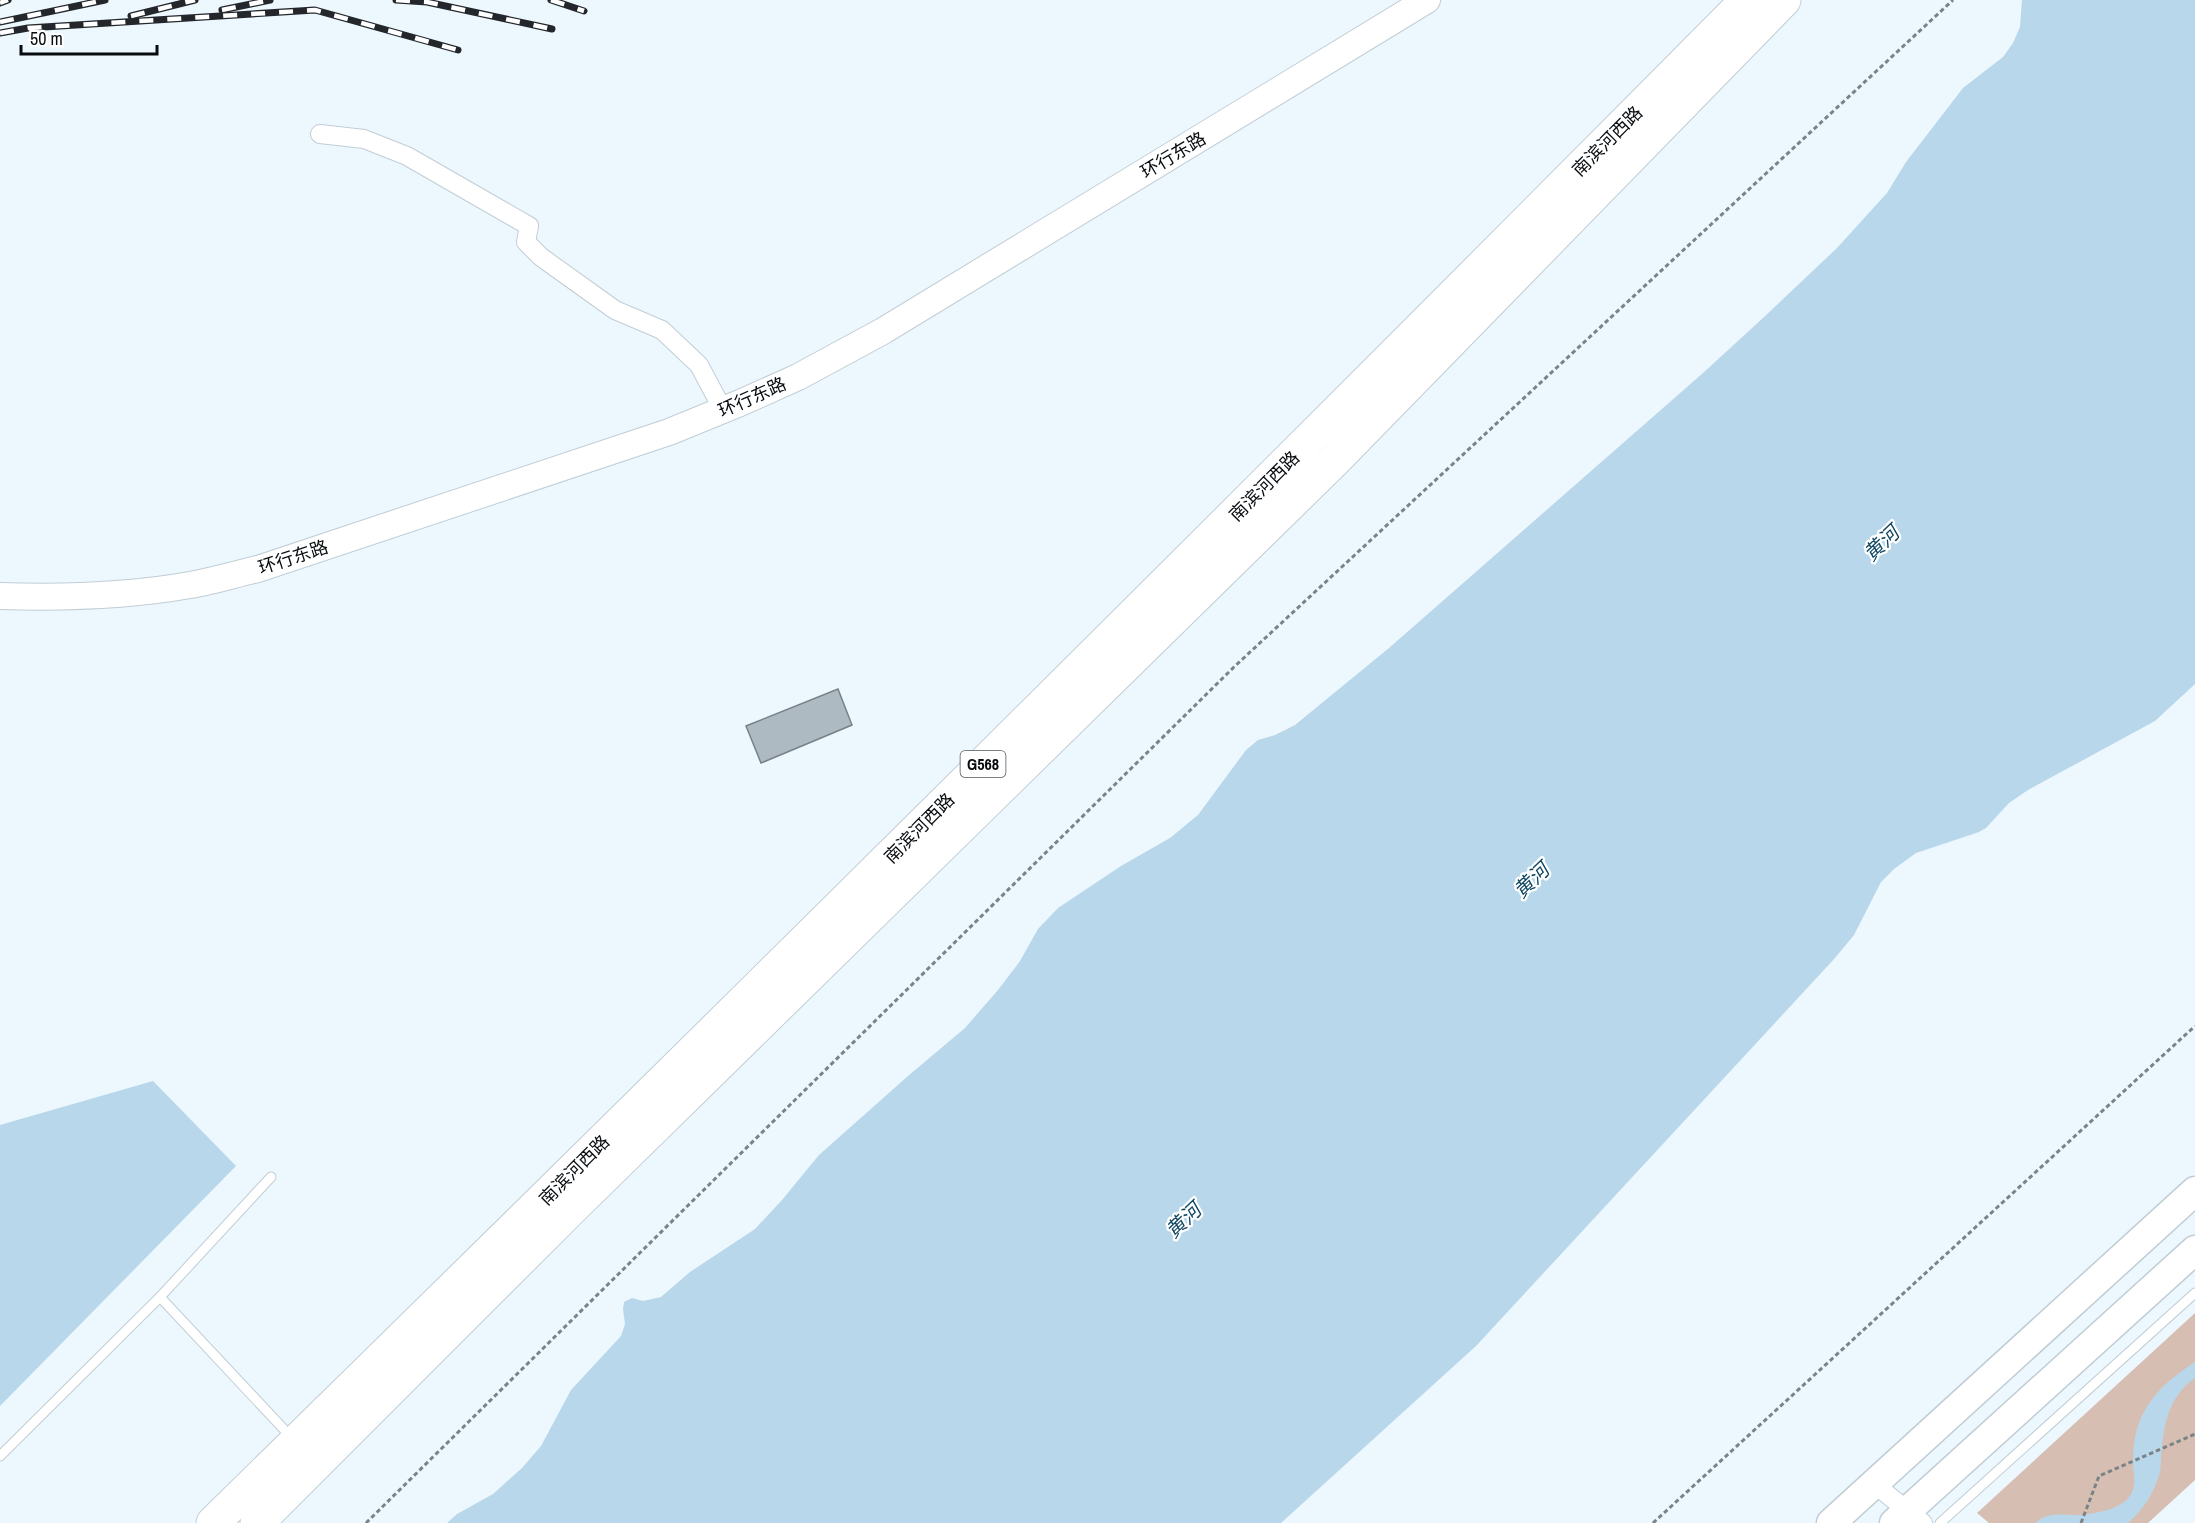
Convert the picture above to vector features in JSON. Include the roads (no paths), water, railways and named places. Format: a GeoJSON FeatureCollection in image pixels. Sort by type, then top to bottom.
{"type":"FeatureCollection","features":[{"type":"Feature","properties":{"kind":"highway","name":"南滨河西路"},"geometry":{"type":"LineString","coordinates":[[213,1523],[569,1175],[1326,424],[1746,0]]}},
{"type":"Feature","properties":{"kind":"highway","name":"南滨河西路"},"geometry":{"type":"LineString","coordinates":[[256,1523],[572,1207],[1327,468],[1784,0]]}},
{"type":"Feature","properties":{"kind":"main road"},"geometry":{"type":"LineString","coordinates":[[1831,1523],[2195,1191]]}},
{"type":"Feature","properties":{"kind":"main road"},"geometry":{"type":"LineString","coordinates":[[1909,1518],[2195,1250]]}},
{"type":"Feature","properties":{"kind":"street","name":"环行东路"},"geometry":{"type":"LineString","coordinates":[[0,596],[80,596],[131,593],[192,585],[258,569],[669,432],[723,410],[798,377],[882,331],[1427,0]]}},
{"type":"Feature","properties":{"kind":"street"},"geometry":{"type":"LineString","coordinates":[[320,134],[364,139],[407,156],[529,226],[526,242],[541,257],[615,310],[662,330],[699,364],[723,410]]}},
{"type":"Feature","properties":{"kind":"street"},"geometry":{"type":"LineString","coordinates":[[1874,1483],[1909,1518]]}},
{"type":"Feature","properties":{"kind":"lane"},"geometry":{"type":"LineString","coordinates":[[0,1456],[160,1297],[271,1177]]}},
{"type":"Feature","properties":{"kind":"lane"},"geometry":{"type":"LineString","coordinates":[[1940,1523],[2195,1293]]}},
{"type":"Feature","properties":{"kind":"lane"},"geometry":{"type":"LineString","coordinates":[[160,1297],[296,1442]]}},
{"type":"Feature","properties":{"kind":"water","name":"黄河"},"geometry":{"type":"Polygon","coordinates":[[[2022,0],[2195,0],[2195,684],[2155,721],[2028,790],[2009,803],[1986,828],[1916,853],[1894,869],[1881,882],[1854,935],[1835,958],[1476,1346],[1281,1523],[447,1523],[457,1514],[493,1494],[522,1468],[541,1446],[571,1390],[621,1336],[625,1324],[624,1302],[632,1298],[643,1301],[661,1297],[690,1272],[755,1229],[819,1155],[965,1028],[1020,961],[1038,929],[1058,908],[1121,866],[1170,838],[1198,815],[1246,750],[1258,740],[1295,725],[1389,648],[1703,373],[1837,248],[1887,193],[1906,162],[1963,88],[2003,57],[2020,27],[2022,0]]]}},
{"type":"Feature","properties":{"kind":"water"},"geometry":{"type":"Polygon","coordinates":[[[153,1081],[236,1166],[0,1406],[0,1125],[153,1081]]]}},
{"type":"Feature","properties":{"kind":"water"},"geometry":{"type":"Polygon","coordinates":[[[2195,1362],[2195,1378],[2180,1392],[2167,1418],[2158,1480],[2148,1500],[2134,1518],[2128,1523],[2035,1523],[2046,1516],[2058,1514],[2083,1515],[2101,1512],[2120,1505],[2129,1497],[2134,1480],[2134,1445],[2142,1416],[2158,1392],[2195,1362]]]}},
{"type":"Feature","properties":{"kind":"railway"},"geometry":{"type":"LineString","coordinates":[[0,3],[8,0]]}},
{"type":"Feature","properties":{"kind":"railway"},"geometry":{"type":"LineString","coordinates":[[0,22],[105,0]]}},
{"type":"Feature","properties":{"kind":"railway"},"geometry":{"type":"LineString","coordinates":[[131,16],[195,0]]}},
{"type":"Feature","properties":{"kind":"railway"},"geometry":{"type":"LineString","coordinates":[[222,10],[270,0]]}},
{"type":"Feature","properties":{"kind":"railway"},"geometry":{"type":"LineString","coordinates":[[396,0],[427,2],[552,29]]}},
{"type":"Feature","properties":{"kind":"railway"},"geometry":{"type":"LineString","coordinates":[[551,0],[584,11]]}},
{"type":"Feature","properties":{"kind":"railway"},"geometry":{"type":"LineString","coordinates":[[0,33],[28,28],[315,10],[458,50]]}}]}
